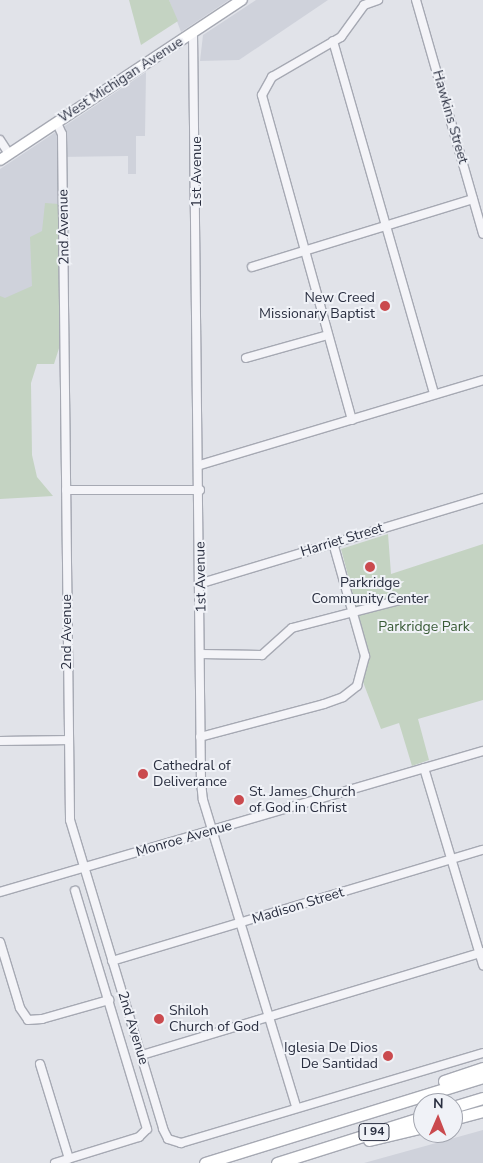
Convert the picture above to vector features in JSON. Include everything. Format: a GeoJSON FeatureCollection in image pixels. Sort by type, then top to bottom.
{"type":"FeatureCollection","features":[{"type":"Feature","properties":{"kind":"highway"},"geometry":{"type":"LineString","coordinates":[[393,1105],[436,1084],[483,1068]]}},
{"type":"Feature","properties":{"kind":"highway","name":"I 94"},"geometry":{"type":"LineString","coordinates":[[204,1163],[483,1077]]}},
{"type":"Feature","properties":{"kind":"highway"},"geometry":{"type":"LineString","coordinates":[[463,1104],[483,1098]]}},
{"type":"Feature","properties":{"kind":"highway"},"geometry":{"type":"LineString","coordinates":[[463,1117],[483,1112]]}},
{"type":"Feature","properties":{"kind":"highway","name":"I 94"},"geometry":{"type":"LineString","coordinates":[[276,1163],[413,1119]]}},
{"type":"Feature","properties":{"kind":"highway"},"geometry":{"type":"LineString","coordinates":[[325,1148],[413,1129]]}},
{"type":"Feature","properties":{"kind":"main road","name":"West Michigan Avenue"},"geometry":{"type":"LineString","coordinates":[[4,157],[242,0]]}},
{"type":"Feature","properties":{"kind":"street"},"geometry":{"type":"LineString","coordinates":[[352,420],[264,108],[262,95],[272,77],[340,37],[364,5],[378,0]]}},
{"type":"Feature","properties":{"kind":"street","name":"Hawkins Street"},"geometry":{"type":"LineString","coordinates":[[416,0],[483,234]]}},
{"type":"Feature","properties":{"kind":"street","name":"1st Avenue"},"geometry":{"type":"LineString","coordinates":[[193,33],[202,583],[200,737],[203,800],[296,1108]]}},
{"type":"Feature","properties":{"kind":"street"},"geometry":{"type":"LineString","coordinates":[[333,42],[434,394]]}},
{"type":"Feature","properties":{"kind":"street","name":"2nd Avenue"},"geometry":{"type":"LineString","coordinates":[[57,123],[62,134],[70,820],[163,1129],[168,1139],[181,1143],[296,1108]]}},
{"type":"Feature","properties":{"kind":"street"},"geometry":{"type":"LineString","coordinates":[[0,140],[4,157]]}},
{"type":"Feature","properties":{"kind":"street"},"geometry":{"type":"LineString","coordinates":[[252,267],[473,199]]}},
{"type":"Feature","properties":{"kind":"street"},"geometry":{"type":"LineString","coordinates":[[246,358],[328,335]]}},
{"type":"Feature","properties":{"kind":"street"},"geometry":{"type":"LineString","coordinates":[[200,465],[483,380]]}},
{"type":"Feature","properties":{"kind":"street"},"geometry":{"type":"LineString","coordinates":[[66,490],[200,490]]}},
{"type":"Feature","properties":{"kind":"street","name":"Harriet Street"},"geometry":{"type":"LineString","coordinates":[[202,583],[483,498]]}},
{"type":"Feature","properties":{"kind":"street"},"geometry":{"type":"LineString","coordinates":[[200,737],[324,704],[342,697],[357,686],[365,656],[333,543]]}},
{"type":"Feature","properties":{"kind":"street"},"geometry":{"type":"LineString","coordinates":[[202,654],[262,655],[292,628],[400,600]]}},
{"type":"Feature","properties":{"kind":"street"},"geometry":{"type":"LineString","coordinates":[[0,741],[68,740]]}},
{"type":"Feature","properties":{"kind":"street","name":"Monroe Avenue"},"geometry":{"type":"LineString","coordinates":[[0,892],[483,751]]}},
{"type":"Feature","properties":{"kind":"street"},"geometry":{"type":"LineString","coordinates":[[424,768],[481,952],[483,965]]}},
{"type":"Feature","properties":{"kind":"street","name":"Madison Street"},"geometry":{"type":"LineString","coordinates":[[112,961],[483,850]]}},
{"type":"Feature","properties":{"kind":"street"},"geometry":{"type":"LineString","coordinates":[[55,1163],[145,1134],[146,1122],[75,891]]}},
{"type":"Feature","properties":{"kind":"street"},"geometry":{"type":"LineString","coordinates":[[0,942],[23,1016],[28,1020],[42,1019],[109,1000]]}},
{"type":"Feature","properties":{"kind":"street"},"geometry":{"type":"LineString","coordinates":[[142,1055],[481,952]]}},
{"type":"Feature","properties":{"kind":"street"},"geometry":{"type":"LineString","coordinates":[[296,1108],[483,1053]]}},
{"type":"Feature","properties":{"kind":"street"},"geometry":{"type":"LineString","coordinates":[[40,1064],[69,1159]]}},
{"type":"Feature","properties":{"kind":"shaded area"},"geometry":{"type":"Polygon","coordinates":[[[169,0],[229,0],[181,32],[169,0]]]}},
{"type":"Feature","properties":{"kind":"shaded area"},"geometry":{"type":"Polygon","coordinates":[[[256,0],[328,0],[239,60],[200,61],[203,35],[256,0]]]}},
{"type":"Feature","properties":{"kind":"shaded area"},"geometry":{"type":"Polygon","coordinates":[[[146,72],[145,136],[136,136],[136,174],[128,174],[128,156],[59,157],[61,342],[0,341],[0,169],[146,72]]]}},
{"type":"Feature","properties":{"kind":"shaded area"},"geometry":{"type":"Polygon","coordinates":[[[483,1130],[483,1163],[364,1163],[436,1143],[463,1143],[463,1136],[483,1130]]]}},
{"type":"Feature","properties":{"kind":"green space"},"geometry":{"type":"Polygon","coordinates":[[[129,0],[169,0],[178,21],[141,45],[129,0]]]}},
{"type":"Feature","properties":{"kind":"green space"},"geometry":{"type":"Polygon","coordinates":[[[45,203],[59,204],[61,342],[54,364],[37,364],[31,383],[32,455],[37,477],[53,496],[0,499],[0,296],[5,298],[32,286],[30,237],[42,231],[45,203]]]}},
{"type":"Feature","properties":{"kind":"green space","name":"Parkridge Park"},"geometry":{"type":"Polygon","coordinates":[[[388,534],[391,574],[483,544],[483,700],[418,719],[429,760],[412,766],[399,723],[381,729],[363,682],[369,654],[341,549],[388,534]]]}},
{"type":"Feature","properties":{"kind":"place","name":"New Creed Missionary Baptist"},"geometry":{"type":"Point","coordinates":[385,306]}},
{"type":"Feature","properties":{"kind":"place","name":"Parkridge Community Center"},"geometry":{"type":"Point","coordinates":[370,567]}},
{"type":"Feature","properties":{"kind":"place","name":"Cathedral of Deliverance"},"geometry":{"type":"Point","coordinates":[143,774]}},
{"type":"Feature","properties":{"kind":"place","name":"St. James Church of God in Christ"},"geometry":{"type":"Point","coordinates":[239,800]}},
{"type":"Feature","properties":{"kind":"place","name":"Shiloh Church of God"},"geometry":{"type":"Point","coordinates":[159,1019]}},
{"type":"Feature","properties":{"kind":"place","name":"Iglesia De Dios De Santidad"},"geometry":{"type":"Point","coordinates":[388,1056]}}]}
